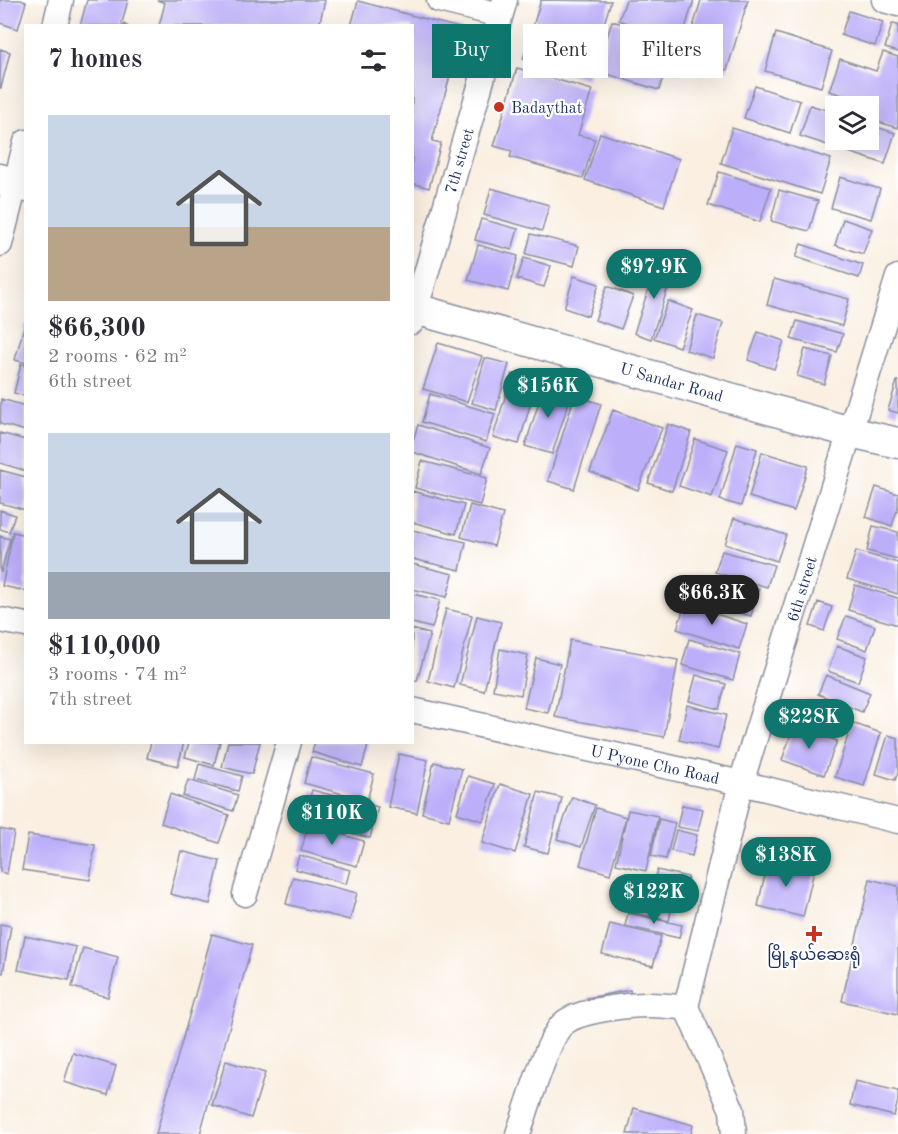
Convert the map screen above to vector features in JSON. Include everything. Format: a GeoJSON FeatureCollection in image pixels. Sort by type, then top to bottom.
{"type":"FeatureCollection","features":[{"type":"Feature","properties":{"kind":"main road","name":"U Sandar Road"},"geometry":{"type":"LineString","coordinates":[[414,313],[850,432],[898,443]]}},
{"type":"Feature","properties":{"kind":"street"},"geometry":{"type":"LineString","coordinates":[[55,24],[61,0]]}},
{"type":"Feature","properties":{"kind":"street"},"geometry":{"type":"LineString","coordinates":[[439,0],[502,8]]}},
{"type":"Feature","properties":{"kind":"street"},"geometry":{"type":"LineString","coordinates":[[884,0],[898,4]]}},
{"type":"Feature","properties":{"kind":"street","name":"7th street"},"geometry":{"type":"LineString","coordinates":[[414,313],[502,8]]}},
{"type":"Feature","properties":{"kind":"street"},"geometry":{"type":"LineString","coordinates":[[0,244],[13,183],[24,148]]}},
{"type":"Feature","properties":{"kind":"street","name":"6th street"},"geometry":{"type":"LineString","coordinates":[[686,1008],[741,783],[898,276]]}},
{"type":"Feature","properties":{"kind":"street"},"geometry":{"type":"LineString","coordinates":[[0,620],[24,626]]}},
{"type":"Feature","properties":{"kind":"street","name":"U Pyone Cho Road"},"geometry":{"type":"LineString","coordinates":[[414,710],[741,783],[898,821]]}},
{"type":"Feature","properties":{"kind":"street"},"geometry":{"type":"LineString","coordinates":[[245,894],[288,744]]}},
{"type":"Feature","properties":{"kind":"street"},"geometry":{"type":"LineString","coordinates":[[518,1134],[551,1041],[562,1023],[591,1011],[648,1005],[686,1008],[732,1110],[734,1134]]}},
{"type":"Feature","properties":{"kind":"building"},"geometry":{"type":"Polygon","coordinates":[[[0,0],[26,2],[18,29],[0,23],[0,0]]]}},
{"type":"Feature","properties":{"kind":"building"},"geometry":{"type":"Polygon","coordinates":[[[87,0],[128,0],[122,23],[124,24],[81,24],[87,0]]]}},
{"type":"Feature","properties":{"kind":"building"},"geometry":{"type":"Polygon","coordinates":[[[157,0],[325,0],[319,24],[160,24],[165,3],[157,0]]]}},
{"type":"Feature","properties":{"kind":"building"},"geometry":{"type":"Polygon","coordinates":[[[541,0],[611,1],[604,24],[534,24],[541,0]]]}},
{"type":"Feature","properties":{"kind":"building"},"geometry":{"type":"Polygon","coordinates":[[[626,0],[694,0],[686,24],[630,24],[619,20],[626,0]]]}},
{"type":"Feature","properties":{"kind":"building"},"geometry":{"type":"Polygon","coordinates":[[[701,0],[748,0],[727,70],[723,69],[723,24],[694,24],[701,0]]]}},
{"type":"Feature","properties":{"kind":"building"},"geometry":{"type":"Polygon","coordinates":[[[358,1],[444,24],[432,24],[432,78],[449,78],[432,141],[441,143],[429,188],[414,184],[414,24],[352,24],[358,1]]]}},
{"type":"Feature","properties":{"kind":"building"},"geometry":{"type":"Polygon","coordinates":[[[849,11],[883,22],[875,46],[841,35],[849,11]]]}},
{"type":"Feature","properties":{"kind":"building"},"geometry":{"type":"Polygon","coordinates":[[[612,21],[623,24],[620,24],[620,78],[663,78],[659,90],[608,74],[608,34],[612,21]]]}},
{"type":"Feature","properties":{"kind":"building"},"geometry":{"type":"Polygon","coordinates":[[[892,24],[898,25],[898,52],[885,48],[892,24]]]}},
{"type":"Feature","properties":{"kind":"building"},"geometry":{"type":"Polygon","coordinates":[[[776,33],[832,51],[821,87],[765,71],[776,33]]]}},
{"type":"Feature","properties":{"kind":"building"},"geometry":{"type":"Polygon","coordinates":[[[0,49],[10,52],[1,88],[0,88],[0,49]]]}},
{"type":"Feature","properties":{"kind":"building"},"geometry":{"type":"Polygon","coordinates":[[[883,52],[898,57],[898,128],[879,122],[879,96],[845,96],[829,91],[840,59],[876,71],[883,52]]]}},
{"type":"Feature","properties":{"kind":"building"},"geometry":{"type":"Polygon","coordinates":[[[517,68],[523,70],[523,78],[551,78],[592,90],[578,135],[595,139],[583,178],[510,157],[512,151],[494,146],[517,68]]]}},
{"type":"Feature","properties":{"kind":"building"},"geometry":{"type":"Polygon","coordinates":[[[755,86],[800,101],[790,133],[744,118],[755,86]]]}},
{"type":"Feature","properties":{"kind":"building"},"geometry":{"type":"Polygon","coordinates":[[[810,105],[825,110],[825,144],[800,136],[810,105]]]}},
{"type":"Feature","properties":{"kind":"building"},"geometry":{"type":"Polygon","coordinates":[[[732,128],[831,159],[820,194],[721,163],[732,128]]]}},
{"type":"Feature","properties":{"kind":"building"},"geometry":{"type":"Polygon","coordinates":[[[879,128],[895,133],[885,164],[842,150],[879,150],[879,128]]]}},
{"type":"Feature","properties":{"kind":"building"},"geometry":{"type":"Polygon","coordinates":[[[600,133],[679,159],[664,206],[585,180],[600,133]]]}},
{"type":"Feature","properties":{"kind":"building"},"geometry":{"type":"Polygon","coordinates":[[[719,172],[771,188],[760,222],[708,205],[719,172]]]}},
{"type":"Feature","properties":{"kind":"building"},"geometry":{"type":"Polygon","coordinates":[[[840,177],[880,189],[871,219],[831,208],[840,177]]]}},
{"type":"Feature","properties":{"kind":"building"},"geometry":{"type":"Polygon","coordinates":[[[491,188],[549,205],[542,231],[484,215],[491,188]]]}},
{"type":"Feature","properties":{"kind":"building"},"geometry":{"type":"Polygon","coordinates":[[[779,190],[818,201],[809,231],[771,221],[779,190]]]}},
{"type":"Feature","properties":{"kind":"building"},"geometry":{"type":"Polygon","coordinates":[[[481,219],[518,229],[512,250],[475,240],[481,219]]]}},
{"type":"Feature","properties":{"kind":"building"},"geometry":{"type":"Polygon","coordinates":[[[843,219],[872,229],[863,254],[835,245],[843,219]]]}},
{"type":"Feature","properties":{"kind":"building"},"geometry":{"type":"Polygon","coordinates":[[[531,234],[579,246],[574,266],[526,254],[531,234]]]}},
{"type":"Feature","properties":{"kind":"building"},"geometry":{"type":"Polygon","coordinates":[[[801,244],[863,265],[859,278],[796,257],[801,244]]]}},
{"type":"Feature","properties":{"kind":"building"},"geometry":{"type":"Polygon","coordinates":[[[478,245],[518,256],[508,291],[468,280],[478,245]]]}},
{"type":"Feature","properties":{"kind":"building"},"geometry":{"type":"Polygon","coordinates":[[[524,258],[551,266],[544,287],[517,279],[524,258]]]}},
{"type":"Feature","properties":{"kind":"building"},"geometry":{"type":"Polygon","coordinates":[[[658,260],[675,266],[651,339],[634,333],[658,260]]]}},
{"type":"Feature","properties":{"kind":"building"},"geometry":{"type":"Polygon","coordinates":[[[574,276],[599,284],[588,316],[564,308],[574,276]]]}},
{"type":"Feature","properties":{"kind":"building"},"geometry":{"type":"Polygon","coordinates":[[[774,279],[849,299],[842,326],[767,305],[774,279]]]}},
{"type":"Feature","properties":{"kind":"building"},"geometry":{"type":"Polygon","coordinates":[[[607,286],[633,296],[621,329],[595,320],[607,286]]]}},
{"type":"Feature","properties":{"kind":"building"},"geometry":{"type":"Polygon","coordinates":[[[668,301],[693,310],[679,347],[654,338],[668,301]]]}},
{"type":"Feature","properties":{"kind":"building"},"geometry":{"type":"Polygon","coordinates":[[[697,315],[723,323],[713,358],[686,350],[697,315]]]}},
{"type":"Feature","properties":{"kind":"building"},"geometry":{"type":"Polygon","coordinates":[[[797,321],[843,334],[837,352],[791,339],[797,321]]]}},
{"type":"Feature","properties":{"kind":"building"},"geometry":{"type":"Polygon","coordinates":[[[24,327],[24,362],[15,360],[24,327]]]}},
{"type":"Feature","properties":{"kind":"building"},"geometry":{"type":"Polygon","coordinates":[[[758,332],[784,341],[774,369],[748,360],[758,332]]]}},
{"type":"Feature","properties":{"kind":"building"},"geometry":{"type":"Polygon","coordinates":[[[438,343],[482,356],[467,402],[423,389],[438,343]]]}},
{"type":"Feature","properties":{"kind":"building"},"geometry":{"type":"Polygon","coordinates":[[[805,349],[832,356],[824,384],[797,376],[805,349]]]}},
{"type":"Feature","properties":{"kind":"building"},"geometry":{"type":"Polygon","coordinates":[[[485,358],[509,364],[496,410],[472,403],[485,358]]]}},
{"type":"Feature","properties":{"kind":"building"},"geometry":{"type":"Polygon","coordinates":[[[21,364],[24,365],[24,396],[14,393],[21,364]]]}},
{"type":"Feature","properties":{"kind":"building"},"geometry":{"type":"Polygon","coordinates":[[[512,374],[537,381],[519,444],[493,437],[512,374]]]}},
{"type":"Feature","properties":{"kind":"building"},"geometry":{"type":"Polygon","coordinates":[[[898,381],[898,413],[888,410],[898,381]]]}},
{"type":"Feature","properties":{"kind":"building"},"geometry":{"type":"Polygon","coordinates":[[[545,383],[572,392],[552,454],[525,446],[545,383]]]}},
{"type":"Feature","properties":{"kind":"building"},"geometry":{"type":"Polygon","coordinates":[[[430,394],[495,414],[486,442],[422,422],[430,394]]]}},
{"type":"Feature","properties":{"kind":"building"},"geometry":{"type":"Polygon","coordinates":[[[575,395],[601,404],[574,489],[548,481],[575,395]]]}},
{"type":"Feature","properties":{"kind":"building"},"geometry":{"type":"Polygon","coordinates":[[[1,399],[24,405],[24,430],[0,424],[1,399]]]}},
{"type":"Feature","properties":{"kind":"building"},"geometry":{"type":"Polygon","coordinates":[[[613,410],[662,428],[638,490],[590,472],[613,410]]]}},
{"type":"Feature","properties":{"kind":"building"},"geometry":{"type":"Polygon","coordinates":[[[668,424],[691,432],[672,491],[648,483],[668,424]]]}},
{"type":"Feature","properties":{"kind":"building"},"geometry":{"type":"Polygon","coordinates":[[[418,425],[490,448],[481,474],[414,453],[414,437],[418,425]]]}},
{"type":"Feature","properties":{"kind":"building"},"geometry":{"type":"Polygon","coordinates":[[[0,433],[24,439],[24,470],[0,463],[0,433]]]}},
{"type":"Feature","properties":{"kind":"building"},"geometry":{"type":"Polygon","coordinates":[[[695,439],[728,450],[712,497],[679,486],[695,439]]]}},
{"type":"Feature","properties":{"kind":"building"},"geometry":{"type":"Polygon","coordinates":[[[737,443],[757,449],[741,506],[720,500],[737,443]]]}},
{"type":"Feature","properties":{"kind":"building"},"geometry":{"type":"Polygon","coordinates":[[[762,452],[808,466],[794,511],[749,497],[762,452]]]}},
{"type":"Feature","properties":{"kind":"building"},"geometry":{"type":"Polygon","coordinates":[[[422,461],[487,478],[480,505],[415,488],[422,461]]]}},
{"type":"Feature","properties":{"kind":"building"},"geometry":{"type":"Polygon","coordinates":[[[0,470],[24,476],[24,509],[0,503],[0,470]]]}},
{"type":"Feature","properties":{"kind":"building"},"geometry":{"type":"Polygon","coordinates":[[[876,487],[898,494],[898,507],[892,526],[866,517],[876,487]]]}},
{"type":"Feature","properties":{"kind":"building"},"geometry":{"type":"Polygon","coordinates":[[[414,492],[464,505],[456,534],[414,523],[414,492]]]}},
{"type":"Feature","properties":{"kind":"building"},"geometry":{"type":"Polygon","coordinates":[[[470,505],[503,514],[494,546],[461,537],[470,505]]]}},
{"type":"Feature","properties":{"kind":"building"},"geometry":{"type":"Polygon","coordinates":[[[0,510],[15,515],[9,532],[0,529],[0,510]]]}},
{"type":"Feature","properties":{"kind":"building"},"geometry":{"type":"Polygon","coordinates":[[[734,518],[786,535],[777,561],[725,544],[734,518]]]}},
{"type":"Feature","properties":{"kind":"building"},"geometry":{"type":"Polygon","coordinates":[[[873,526],[898,532],[898,559],[867,551],[873,526]]]}},
{"type":"Feature","properties":{"kind":"building"},"geometry":{"type":"Polygon","coordinates":[[[414,530],[466,542],[460,570],[414,559],[414,530]]]}},
{"type":"Feature","properties":{"kind":"building"},"geometry":{"type":"Polygon","coordinates":[[[13,532],[24,535],[24,591],[2,586],[13,532]]]}},
{"type":"Feature","properties":{"kind":"building"},"geometry":{"type":"Polygon","coordinates":[[[0,536],[10,539],[1,572],[0,572],[0,536]]]}},
{"type":"Feature","properties":{"kind":"building"},"geometry":{"type":"Polygon","coordinates":[[[722,551],[774,565],[767,587],[715,572],[722,551]]]}},
{"type":"Feature","properties":{"kind":"building"},"geometry":{"type":"Polygon","coordinates":[[[856,551],[898,563],[898,594],[847,579],[856,551]]]}},
{"type":"Feature","properties":{"kind":"building"},"geometry":{"type":"Polygon","coordinates":[[[414,564],[453,574],[447,597],[414,589],[414,564]]]}},
{"type":"Feature","properties":{"kind":"building"},"geometry":{"type":"Polygon","coordinates":[[[718,577],[759,588],[751,616],[711,605],[718,577]]]}},
{"type":"Feature","properties":{"kind":"building"},"geometry":{"type":"Polygon","coordinates":[[[855,585],[898,598],[898,625],[848,610],[855,585]]]}},
{"type":"Feature","properties":{"kind":"building"},"geometry":{"type":"Polygon","coordinates":[[[414,594],[440,600],[432,628],[414,624],[414,594]]]}},
{"type":"Feature","properties":{"kind":"building"},"geometry":{"type":"Polygon","coordinates":[[[818,602],[832,607],[824,631],[810,626],[818,602]]]}},
{"type":"Feature","properties":{"kind":"building"},"geometry":{"type":"Polygon","coordinates":[[[685,604],[747,624],[739,649],[677,629],[685,604]]]}},
{"type":"Feature","properties":{"kind":"building"},"geometry":{"type":"Polygon","coordinates":[[[446,609],[472,615],[454,688],[428,681],[446,609]]]}},
{"type":"Feature","properties":{"kind":"building"},"geometry":{"type":"Polygon","coordinates":[[[477,616],[501,622],[484,691],[460,685],[477,616]]]}},
{"type":"Feature","properties":{"kind":"building"},"geometry":{"type":"Polygon","coordinates":[[[846,616],[875,626],[867,650],[837,639],[846,616]]]}},
{"type":"Feature","properties":{"kind":"building"},"geometry":{"type":"Polygon","coordinates":[[[414,630],[430,634],[417,681],[414,680],[414,630]]]}},
{"type":"Feature","properties":{"kind":"building"},"geometry":{"type":"Polygon","coordinates":[[[689,639],[740,654],[733,680],[682,665],[689,639]]]}},
{"type":"Feature","properties":{"kind":"building"},"geometry":{"type":"Polygon","coordinates":[[[570,640],[678,660],[664,737],[555,717],[570,640]]]}},
{"type":"Feature","properties":{"kind":"building"},"geometry":{"type":"Polygon","coordinates":[[[837,646],[867,657],[858,682],[828,671],[837,646]]]}},
{"type":"Feature","properties":{"kind":"building"},"geometry":{"type":"Polygon","coordinates":[[[500,649],[528,655],[521,695],[493,690],[500,649]]]}},
{"type":"Feature","properties":{"kind":"building"},"geometry":{"type":"Polygon","coordinates":[[[536,658],[560,664],[548,713],[524,708],[536,658]]]}},
{"type":"Feature","properties":{"kind":"building"},"geometry":{"type":"Polygon","coordinates":[[[696,675],[726,684],[719,709],[689,701],[696,675]]]}},
{"type":"Feature","properties":{"kind":"building"},"geometry":{"type":"Polygon","coordinates":[[[826,675],[870,693],[862,712],[818,694],[826,675]]]}},
{"type":"Feature","properties":{"kind":"building"},"geometry":{"type":"Polygon","coordinates":[[[809,699],[844,712],[835,736],[800,723],[809,699]]]}},
{"type":"Feature","properties":{"kind":"building"},"geometry":{"type":"Polygon","coordinates":[[[687,705],[726,715],[718,749],[679,740],[687,705]]]}},
{"type":"Feature","properties":{"kind":"building"},"geometry":{"type":"Polygon","coordinates":[[[852,723],[881,733],[864,786],[835,777],[852,723]]]}},
{"type":"Feature","properties":{"kind":"building"},"geometry":{"type":"Polygon","coordinates":[[[794,726],[837,741],[824,775],[782,760],[794,726]]]}},
{"type":"Feature","properties":{"kind":"building"},"geometry":{"type":"Polygon","coordinates":[[[888,735],[898,738],[898,772],[895,780],[876,774],[888,735]]]}},
{"type":"Feature","properties":{"kind":"building"},"geometry":{"type":"Polygon","coordinates":[[[150,744],[184,744],[178,766],[147,758],[150,744]]]}},
{"type":"Feature","properties":{"kind":"building"},"geometry":{"type":"Polygon","coordinates":[[[188,744],[219,744],[214,765],[185,757],[188,744]]]}},
{"type":"Feature","properties":{"kind":"building"},"geometry":{"type":"Polygon","coordinates":[[[228,744],[260,744],[252,774],[222,767],[228,744]]]}},
{"type":"Feature","properties":{"kind":"building"},"geometry":{"type":"Polygon","coordinates":[[[314,744],[368,744],[362,767],[312,752],[314,744]]]}},
{"type":"Feature","properties":{"kind":"building"},"geometry":{"type":"Polygon","coordinates":[[[399,754],[428,760],[417,813],[388,807],[399,754]]]}},
{"type":"Feature","properties":{"kind":"building"},"geometry":{"type":"Polygon","coordinates":[[[311,757],[374,774],[367,801],[304,783],[311,757]]]}},
{"type":"Feature","properties":{"kind":"building"},"geometry":{"type":"Polygon","coordinates":[[[434,762],[462,769],[449,820],[422,813],[434,762]]]}},
{"type":"Feature","properties":{"kind":"building"},"geometry":{"type":"Polygon","coordinates":[[[199,764],[242,776],[238,791],[195,780],[199,764]]]}},
{"type":"Feature","properties":{"kind":"building"},"geometry":{"type":"Polygon","coordinates":[[[468,776],[495,784],[483,821],[457,813],[468,776]]]}},
{"type":"Feature","properties":{"kind":"building"},"geometry":{"type":"Polygon","coordinates":[[[188,780],[238,795],[233,811],[183,796],[188,780]]]}},
{"type":"Feature","properties":{"kind":"building"},"geometry":{"type":"Polygon","coordinates":[[[500,784],[533,794],[515,853],[482,843],[500,784]]]}},
{"type":"Feature","properties":{"kind":"building"},"geometry":{"type":"Polygon","coordinates":[[[312,790],[378,807],[370,838],[303,821],[312,790]]]}},
{"type":"Feature","properties":{"kind":"building"},"geometry":{"type":"Polygon","coordinates":[[[538,792],[562,798],[548,853],[524,847],[538,792]]]}},
{"type":"Feature","properties":{"kind":"building"},"geometry":{"type":"Polygon","coordinates":[[[170,794],[229,815],[219,843],[161,823],[170,794]]]}},
{"type":"Feature","properties":{"kind":"building"},"geometry":{"type":"Polygon","coordinates":[[[572,797],[595,805],[581,847],[557,839],[572,797]]]}},
{"type":"Feature","properties":{"kind":"building"},"geometry":{"type":"Polygon","coordinates":[[[682,805],[703,809],[698,831],[677,827],[682,805]]]}},
{"type":"Feature","properties":{"kind":"building"},"geometry":{"type":"Polygon","coordinates":[[[596,808],[626,817],[610,874],[580,865],[596,808]]]}},
{"type":"Feature","properties":{"kind":"building"},"geometry":{"type":"Polygon","coordinates":[[[628,810],[658,816],[646,871],[616,864],[628,810]]]}},
{"type":"Feature","properties":{"kind":"building"},"geometry":{"type":"Polygon","coordinates":[[[659,819],[675,823],[666,859],[651,856],[659,819]]]}},
{"type":"Feature","properties":{"kind":"building"},"geometry":{"type":"Polygon","coordinates":[[[308,825],[364,841],[357,866],[301,851],[308,825]]]}},
{"type":"Feature","properties":{"kind":"building"},"geometry":{"type":"Polygon","coordinates":[[[0,829],[14,832],[7,874],[0,872],[0,829]]]}},
{"type":"Feature","properties":{"kind":"building"},"geometry":{"type":"Polygon","coordinates":[[[676,830],[697,835],[692,856],[671,851],[676,830]]]}},
{"type":"Feature","properties":{"kind":"building"},"geometry":{"type":"Polygon","coordinates":[[[28,835],[95,845],[90,880],[22,870],[28,835]]]}},
{"type":"Feature","properties":{"kind":"building"},"geometry":{"type":"Polygon","coordinates":[[[181,851],[220,861],[210,904],[170,894],[181,851]]]}},
{"type":"Feature","properties":{"kind":"building"},"geometry":{"type":"Polygon","coordinates":[[[299,855],[350,870],[346,884],[295,869],[299,855]]]}},
{"type":"Feature","properties":{"kind":"building"},"geometry":{"type":"Polygon","coordinates":[[[768,860],[814,871],[803,917],[758,906],[768,860]]]}},
{"type":"Feature","properties":{"kind":"building"},"geometry":{"type":"Polygon","coordinates":[[[657,870],[688,877],[683,899],[652,892],[657,870]]]}},
{"type":"Feature","properties":{"kind":"building"},"geometry":{"type":"Polygon","coordinates":[[[293,877],[357,893],[350,920],[286,904],[293,877]]]}},
{"type":"Feature","properties":{"kind":"building"},"geometry":{"type":"Polygon","coordinates":[[[870,879],[898,886],[898,1014],[842,1001],[870,879]]]}},
{"type":"Feature","properties":{"kind":"building"},"geometry":{"type":"Polygon","coordinates":[[[627,890],[673,900],[669,921],[622,910],[627,890]]]}},
{"type":"Feature","properties":{"kind":"building"},"geometry":{"type":"Polygon","coordinates":[[[628,913],[682,925],[679,938],[625,926],[628,913]]]}},
{"type":"Feature","properties":{"kind":"building"},"geometry":{"type":"Polygon","coordinates":[[[0,924],[11,926],[3,973],[0,972],[0,924]]]}},
{"type":"Feature","properties":{"kind":"building"},"geometry":{"type":"Polygon","coordinates":[[[610,924],[661,936],[653,966],[602,954],[610,924]]]}},
{"type":"Feature","properties":{"kind":"building"},"geometry":{"type":"Polygon","coordinates":[[[212,934],[252,945],[200,1134],[156,1134],[212,934]]]}},
{"type":"Feature","properties":{"kind":"building"},"geometry":{"type":"Polygon","coordinates":[[[25,936],[76,947],[69,980],[18,970],[25,936]]]}},
{"type":"Feature","properties":{"kind":"building"},"geometry":{"type":"Polygon","coordinates":[[[83,948],[118,957],[108,997],[72,987],[83,948]]]}},
{"type":"Feature","properties":{"kind":"building"},"geometry":{"type":"Polygon","coordinates":[[[630,990],[632,1001],[589,1009],[587,998],[630,990]]]}},
{"type":"Feature","properties":{"kind":"building"},"geometry":{"type":"Polygon","coordinates":[[[73,1053],[116,1066],[108,1095],[64,1082],[73,1053]]]}},
{"type":"Feature","properties":{"kind":"building"},"geometry":{"type":"Polygon","coordinates":[[[226,1061],[265,1073],[251,1118],[212,1105],[226,1061]]]}},
{"type":"Feature","properties":{"kind":"building"},"geometry":{"type":"Polygon","coordinates":[[[855,1081],[898,1091],[894,1116],[850,1105],[855,1081]]]}},
{"type":"Feature","properties":{"kind":"building"},"geometry":{"type":"Polygon","coordinates":[[[634,1108],[693,1125],[691,1134],[627,1134],[634,1108]]]}},
{"type":"Feature","properties":{"kind":"place","name":"Badaythat"},"geometry":{"type":"Point","coordinates":[499,107]}},
{"type":"Feature","properties":{"kind":"place","name":"မြို့နယ်ဆေးရုံ"},"geometry":{"type":"Point","coordinates":[814,934]}}]}
